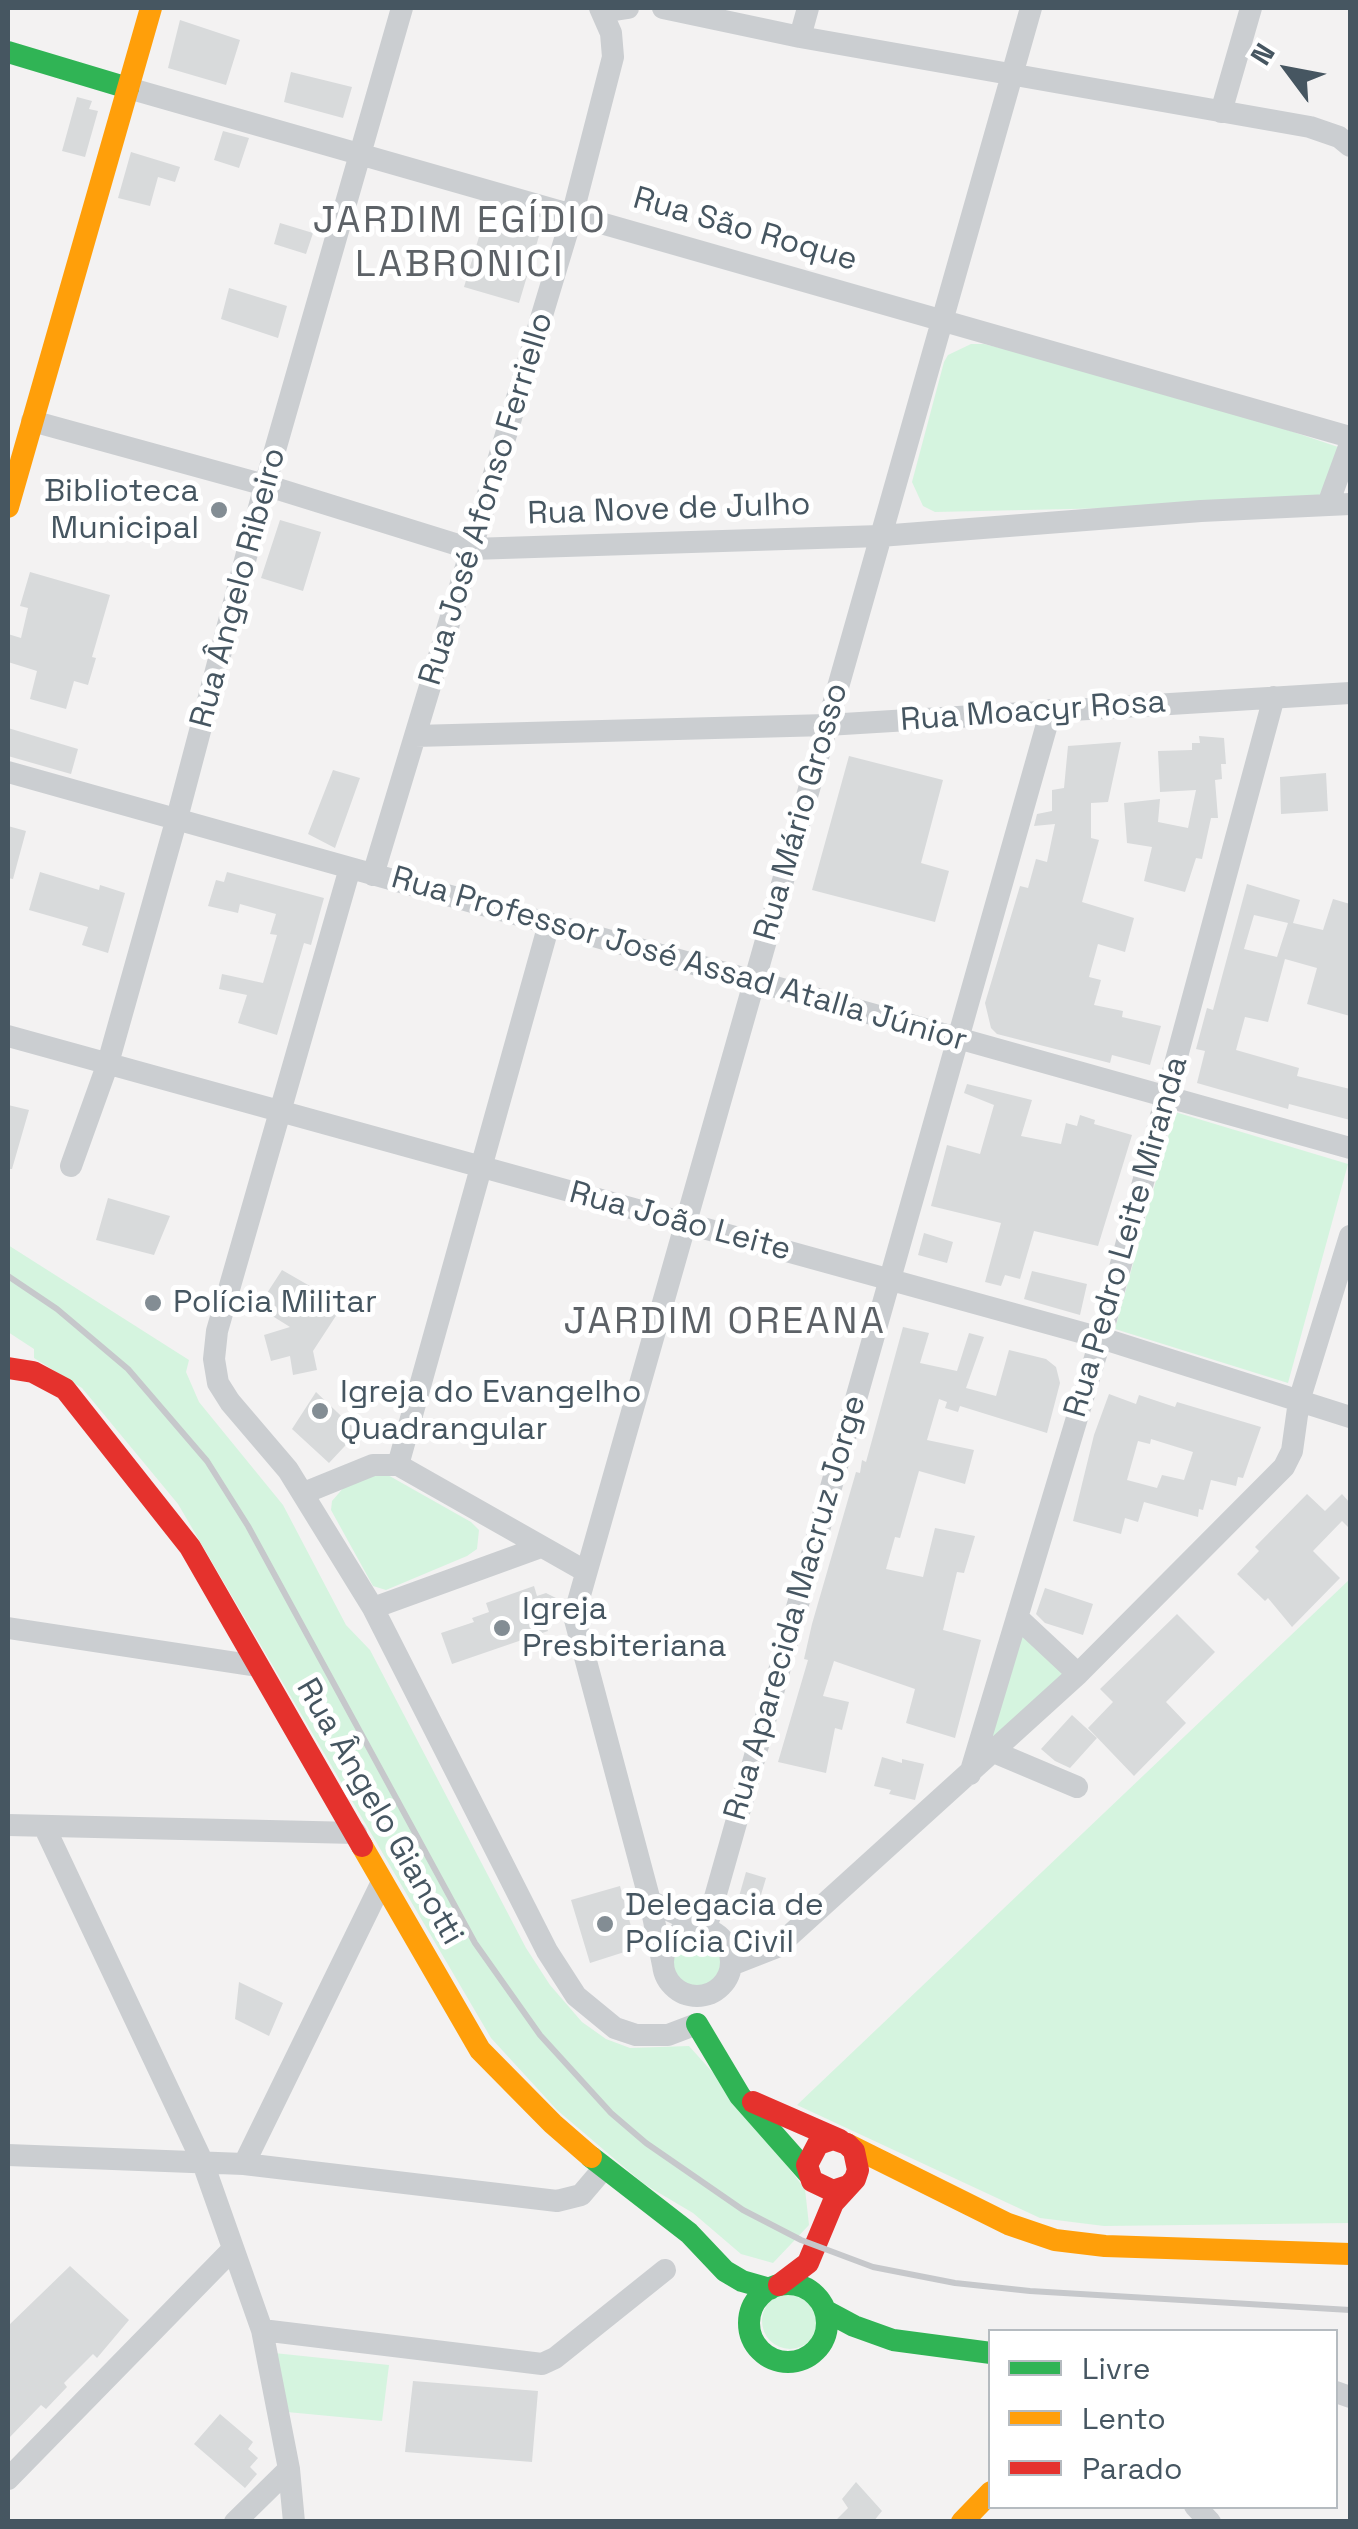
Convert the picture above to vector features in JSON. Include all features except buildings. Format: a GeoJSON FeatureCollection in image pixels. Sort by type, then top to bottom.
{"type":"FeatureCollection","features":[{"type":"Feature","properties":{"kind":"street"},"geometry":{"type":"LineString","coordinates":[[8,507],[151,8]]}},
{"type":"Feature","properties":{"kind":"street","name":"Rua Ângelo Ribeiro"},"geometry":{"type":"LineString","coordinates":[[71,1166],[108,1063],[402,8]]}},
{"type":"Feature","properties":{"kind":"street"},"geometry":{"type":"LineString","coordinates":[[602,10],[628,8]]}},
{"type":"Feature","properties":{"kind":"street"},"geometry":{"type":"LineString","coordinates":[[663,8],[800,37],[1310,127],[1340,137],[1350,146]]}},
{"type":"Feature","properties":{"kind":"street"},"geometry":{"type":"LineString","coordinates":[[800,37],[808,8]]}},
{"type":"Feature","properties":{"kind":"street","name":"Rua Mário Grosso"},"geometry":{"type":"LineString","coordinates":[[650,1901],[574,1616],[1031,8]]}},
{"type":"Feature","properties":{"kind":"street"},"geometry":{"type":"LineString","coordinates":[[1221,112],[1252,8]]}},
{"type":"Feature","properties":{"kind":"street","name":"Rua José Afonso Ferriello"},"geometry":{"type":"LineString","coordinates":[[374,875],[572,216],[612,57],[612,34],[602,10]]}},
{"type":"Feature","properties":{"kind":"street","name":"Rua São Roque"},"geometry":{"type":"LineString","coordinates":[[8,52],[359,156],[942,318],[1350,441]]}},
{"type":"Feature","properties":{"kind":"street","name":"Rua Nove de Julho"},"geometry":{"type":"LineString","coordinates":[[8,414],[266,485],[472,549],[880,536],[1339,504]]}},
{"type":"Feature","properties":{"kind":"street"},"geometry":{"type":"LineString","coordinates":[[1339,504],[1350,441]]}},
{"type":"Feature","properties":{"kind":"street","name":"Rua Moacyr Rosa"},"geometry":{"type":"LineString","coordinates":[[416,736],[827,725],[1350,693]]}},
{"type":"Feature","properties":{"kind":"street","name":"Rua Pedro Leite Miranda"},"geometry":{"type":"LineString","coordinates":[[970,1774],[1100,1338],[1274,697]]}},
{"type":"Feature","properties":{"kind":"street","name":"Rua Aparecida Macruz Jorge"},"geometry":{"type":"LineString","coordinates":[[699,1929],[1051,710]]}},
{"type":"Feature","properties":{"kind":"street","name":"Rua Professor José Assad Atalla Júnior"},"geometry":{"type":"LineString","coordinates":[[8,772],[1350,1148]]}},
{"type":"Feature","properties":{"kind":"street"},"geometry":{"type":"LineString","coordinates":[[350,868],[217,1330],[214,1359],[218,1384],[304,1493],[374,1608],[547,1951],[576,1996],[615,2028],[636,2035],[668,2035],[698,2024],[714,1991],[728,1976],[731,1964],[727,1945],[720,1936],[699,1929],[650,1901]]}},
{"type":"Feature","properties":{"kind":"street"},"geometry":{"type":"LineString","coordinates":[[398,1464],[549,924]]}},
{"type":"Feature","properties":{"kind":"street","name":"Rua João Leite"},"geometry":{"type":"LineString","coordinates":[[8,1036],[1100,1338],[1350,1416]]}},
{"type":"Feature","properties":{"kind":"street"},"geometry":{"type":"LineString","coordinates":[[731,1964],[777,1947],[970,1774],[1078,1674],[1284,1466],[1292,1451],[1299,1401],[1350,1236]]}},
{"type":"Feature","properties":{"kind":"street","name":"Rua Ângelo Gianotti"},"geometry":{"type":"LineString","coordinates":[[8,1368],[44,1377],[72,1396],[190,1546],[480,2050],[541,2112],[604,2168],[689,2233],[725,2271],[742,2281],[774,2287]]}},
{"type":"Feature","properties":{"kind":"street"},"geometry":{"type":"LineString","coordinates":[[304,1493],[373,1465],[398,1464],[585,1570]]}},
{"type":"Feature","properties":{"kind":"street"},"geometry":{"type":"LineString","coordinates":[[374,1608],[541,1547]]}},
{"type":"Feature","properties":{"kind":"street"},"geometry":{"type":"LineString","coordinates":[[1017,1618],[1078,1674]]}},
{"type":"Feature","properties":{"kind":"street"},"geometry":{"type":"LineString","coordinates":[[8,1628],[257,1666]]}},
{"type":"Feature","properties":{"kind":"street"},"geometry":{"type":"LineString","coordinates":[[994,1752],[1078,1787]]}},
{"type":"Feature","properties":{"kind":"street"},"geometry":{"type":"LineString","coordinates":[[8,1825],[356,1833]]}},
{"type":"Feature","properties":{"kind":"street"},"geometry":{"type":"LineString","coordinates":[[44,1826],[203,2163],[262,2330],[289,2469],[294,2522]]}},
{"type":"Feature","properties":{"kind":"street"},"geometry":{"type":"LineString","coordinates":[[244,2164],[382,1882]]}},
{"type":"Feature","properties":{"kind":"street"},"geometry":{"type":"LineString","coordinates":[[650,1901],[668,1975],[740,2096],[810,2177],[832,2192],[852,2182],[898,2172]]}},
{"type":"Feature","properties":{"kind":"street"},"geometry":{"type":"LineString","coordinates":[[668,1975],[668,1945],[682,1931],[699,1929]]}},
{"type":"Feature","properties":{"kind":"street"},"geometry":{"type":"LineString","coordinates":[[668,1975],[692,1995],[714,1991]]}},
{"type":"Feature","properties":{"kind":"street"},"geometry":{"type":"LineString","coordinates":[[740,2096],[844,2142],[1008,2224],[1055,2240],[1105,2246],[1350,2254]]}},
{"type":"Feature","properties":{"kind":"street"},"geometry":{"type":"LineString","coordinates":[[825,2220],[810,2177],[808,2157],[818,2144],[844,2142]]}},
{"type":"Feature","properties":{"kind":"street"},"geometry":{"type":"LineString","coordinates":[[844,2142],[858,2160],[852,2182],[833,2203],[808,2263],[754,2304],[749,2324],[752,2337],[768,2356],[794,2362],[812,2354],[845,2352],[893,2340]]}},
{"type":"Feature","properties":{"kind":"street"},"geometry":{"type":"LineString","coordinates":[[8,2155],[244,2164],[557,2201],[581,2195],[604,2168]]}},
{"type":"Feature","properties":{"kind":"street"},"geometry":{"type":"LineString","coordinates":[[8,2479],[233,2248]]}},
{"type":"Feature","properties":{"kind":"street"},"geometry":{"type":"LineString","coordinates":[[808,2263],[823,2306],[826,2332],[812,2354]]}},
{"type":"Feature","properties":{"kind":"street"},"geometry":{"type":"LineString","coordinates":[[262,2330],[537,2364],[555,2358],[665,2270]]}},
{"type":"Feature","properties":{"kind":"street","name":"Rua Ângelo Gianotti"},"geometry":{"type":"LineString","coordinates":[[725,2271],[749,2324]]}},
{"type":"Feature","properties":{"kind":"street"},"geometry":{"type":"LineString","coordinates":[[774,2287],[802,2286],[823,2306],[854,2326],[893,2340],[988,2353]]}},
{"type":"Feature","properties":{"kind":"street"},"geometry":{"type":"LineString","coordinates":[[236,2522],[289,2469]]}},
{"type":"Feature","properties":{"kind":"street"},"geometry":{"type":"LineString","coordinates":[[962,2522],[988,2494]]}},
{"type":"Feature","properties":{"kind":"green space"},"geometry":{"type":"Polygon","coordinates":[[[971,344],[1157,386],[1341,448],[1319,496],[1205,506],[935,512],[923,506],[912,482],[944,362],[948,355],[971,344]]]}},
{"type":"Feature","properties":{"kind":"green space"},"geometry":{"type":"Polygon","coordinates":[[[1175,1112],[1348,1164],[1288,1383],[1115,1329],[1175,1112]]]}},
{"type":"Feature","properties":{"kind":"green space"},"geometry":{"type":"Polygon","coordinates":[[[8,1245],[189,1360],[186,1372],[199,1402],[283,1505],[346,1625],[370,1650],[526,1948],[550,1985],[582,2022],[606,2039],[630,2048],[689,2046],[805,2189],[809,2225],[773,2263],[741,2254],[693,2213],[644,2184],[557,2110],[491,2038],[178,1504],[82,1388],[34,1358],[34,1349],[8,1332],[8,1245]]]}},
{"type":"Feature","properties":{"kind":"green space"},"geometry":{"type":"Polygon","coordinates":[[[386,1474],[471,1522],[479,1530],[477,1549],[386,1590],[373,1586],[331,1510],[332,1501],[345,1486],[386,1474]]]}},
{"type":"Feature","properties":{"kind":"green space"},"geometry":{"type":"Polygon","coordinates":[[[1350,1579],[1350,2223],[1104,2226],[1040,2218],[797,2105],[1350,1579]]]}},
{"type":"Feature","properties":{"kind":"green space"},"geometry":{"type":"Polygon","coordinates":[[[1020,1631],[1066,1673],[985,1748],[1020,1631]]]}},
{"type":"Feature","properties":{"kind":"green space"},"geometry":{"type":"Polygon","coordinates":[[[696,1938],[714,1946],[722,1964],[714,1982],[696,1990],[678,1982],[670,1964],[678,1946],[696,1938]]]}},
{"type":"Feature","properties":{"kind":"green space"},"geometry":{"type":"Polygon","coordinates":[[[790,2293],[810,2301],[818,2321],[810,2341],[790,2349],[770,2341],[762,2321],[770,2301],[790,2293]]]}},
{"type":"Feature","properties":{"kind":"green space"},"geometry":{"type":"Polygon","coordinates":[[[274,2353],[389,2365],[382,2421],[287,2412],[274,2353]]]}},
{"type":"Feature","properties":{"kind":"railway"},"geometry":{"type":"LineString","coordinates":[[8,1276],[57,1309],[128,1369],[207,1461],[248,1526],[475,1943],[540,2035],[611,2113],[646,2143],[743,2210],[801,2240],[873,2267],[955,2283],[1030,2291],[1350,2310]]}},
{"type":"Feature","properties":{"kind":"traffic: fast"},"geometry":{"type":"LineString","coordinates":[[8,52],[128,88]]}},
{"type":"Feature","properties":{"kind":"traffic: fast"},"geometry":{"type":"LineString","coordinates":[[697,2024],[740,2096],[808,2173]]}},
{"type":"Feature","properties":{"kind":"traffic: fast"},"geometry":{"type":"LineString","coordinates":[[591,2157],[689,2233],[725,2271],[770,2289]]}},
{"type":"Feature","properties":{"kind":"traffic: fast"},"geometry":{"type":"LineString","coordinates":[[788,2284],[803,2287],[815,2296],[824,2308],[827,2323],[824,2338],[815,2350],[803,2359],[788,2362],[773,2359],[761,2350],[752,2338],[749,2323],[752,2308],[761,2296],[773,2287],[788,2284]]}},
{"type":"Feature","properties":{"kind":"traffic: fast"},"geometry":{"type":"LineString","coordinates":[[826,2311],[893,2340],[988,2353]]}},
{"type":"Feature","properties":{"kind":"traffic: slow"},"geometry":{"type":"LineString","coordinates":[[8,507],[151,8]]}},
{"type":"Feature","properties":{"kind":"traffic: slow"},"geometry":{"type":"LineString","coordinates":[[362,1846],[480,2050],[591,2157]]}},
{"type":"Feature","properties":{"kind":"traffic: slow"},"geometry":{"type":"LineString","coordinates":[[847,2144],[1008,2224],[1055,2240],[1105,2246],[1350,2254]]}},
{"type":"Feature","properties":{"kind":"traffic: slow"},"geometry":{"type":"LineString","coordinates":[[962,2522],[988,2495]]}},
{"type":"Feature","properties":{"kind":"traffic: jam"},"geometry":{"type":"LineString","coordinates":[[8,1368],[33,1372],[65,1389],[190,1547],[362,1846]]}},
{"type":"Feature","properties":{"kind":"traffic: jam"},"geometry":{"type":"LineString","coordinates":[[753,2102],[840,2140]]}},
{"type":"Feature","properties":{"kind":"traffic: jam"},"geometry":{"type":"LineString","coordinates":[[779,2285],[808,2263],[833,2203],[855,2179],[858,2170],[854,2151],[847,2144],[833,2139],[818,2144],[807,2165],[812,2181],[833,2191],[848,2186]]}},
{"type":"Feature","properties":{"kind":"place","name":"Biblioteca Municipal"},"geometry":{"type":"Point","coordinates":[219,510]}},
{"type":"Feature","properties":{"kind":"place","name":"Polícia Militar"},"geometry":{"type":"Point","coordinates":[153,1303]}},
{"type":"Feature","properties":{"kind":"place","name":"Igreja do Evangelho Quadrangular"},"geometry":{"type":"Point","coordinates":[320,1411]}},
{"type":"Feature","properties":{"kind":"place","name":"Igreja Presbiteriana"},"geometry":{"type":"Point","coordinates":[502,1628]}},
{"type":"Feature","properties":{"kind":"place","name":"Delegacia de Polícia Civil"},"geometry":{"type":"Point","coordinates":[605,1924]}},
{"type":"Feature","properties":{"kind":"district","name":"JARDIM EGÍDIO LABRONICI"},"geometry":{"type":"Point","coordinates":[460,244]}},
{"type":"Feature","properties":{"kind":"district","name":"JARDIM OREANA"},"geometry":{"type":"Point","coordinates":[725,1323]}}]}
